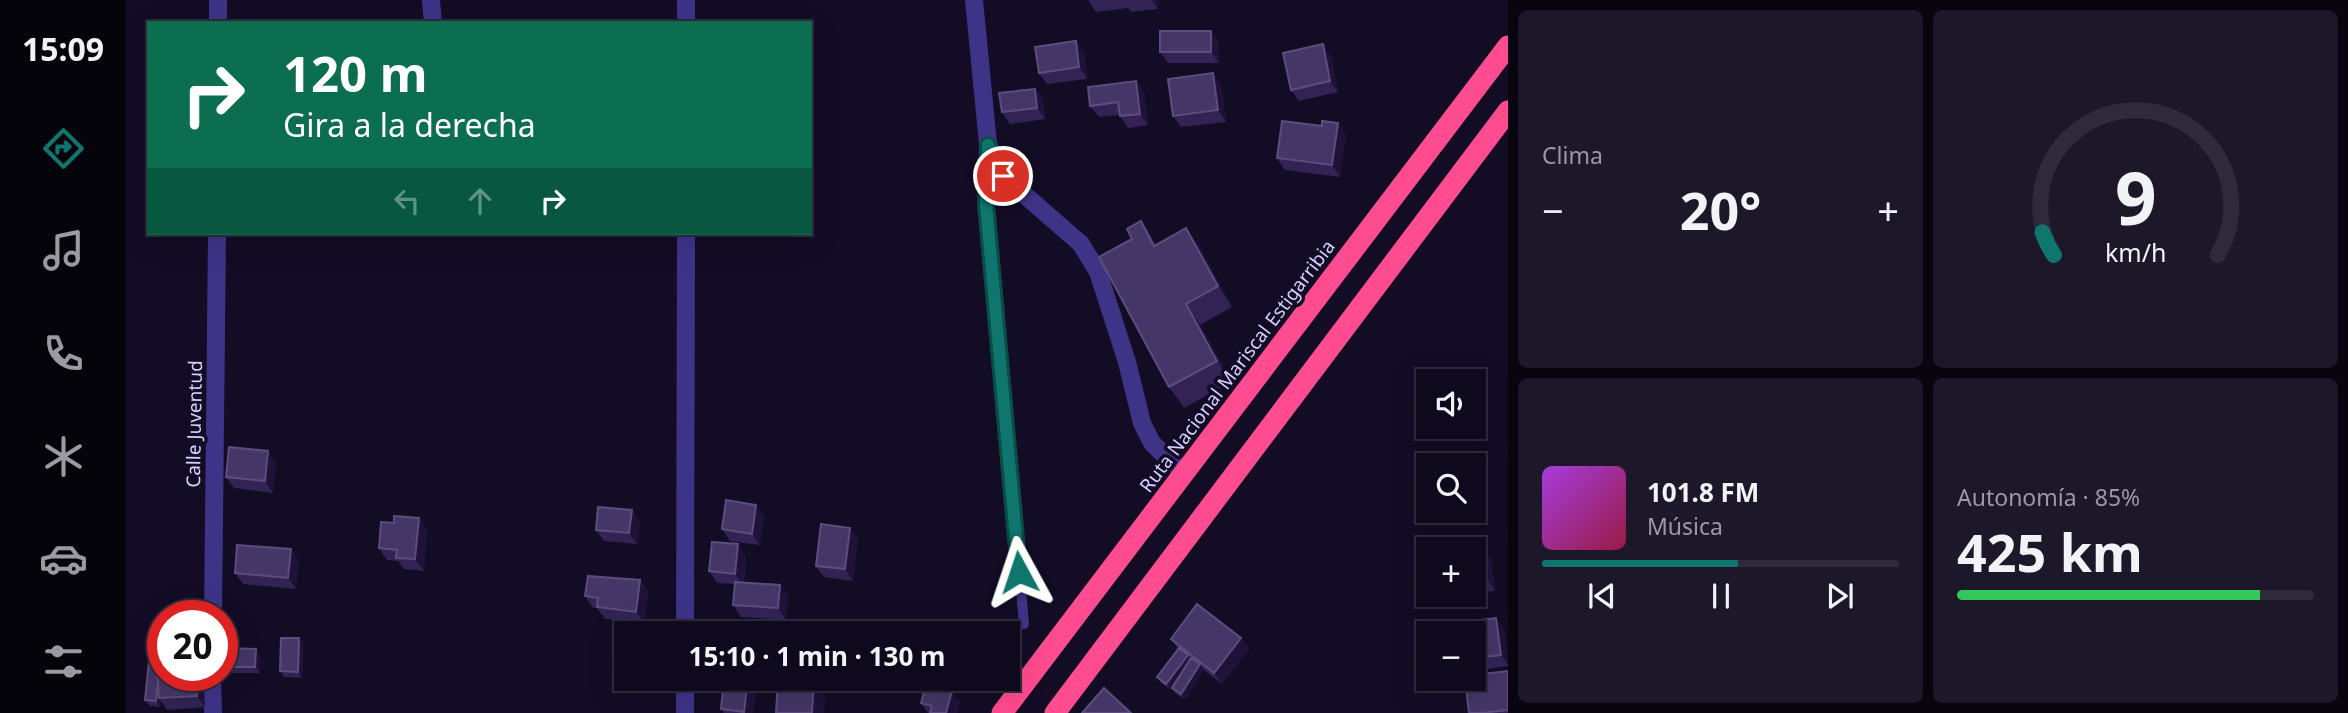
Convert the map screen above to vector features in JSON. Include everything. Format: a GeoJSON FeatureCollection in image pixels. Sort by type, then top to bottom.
{"type":"FeatureCollection","features":[{"type":"Feature","properties":{"kind":"highway","name":"Ruta Nacional Mariscal Estigarribia"},"geometry":{"type":"LineString","coordinates":[[1002,713],[1508,46]]}},
{"type":"Feature","properties":{"kind":"highway"},"geometry":{"type":"LineString","coordinates":[[1055,713],[1508,111]]}},
{"type":"Feature","properties":{"kind":"street"},"geometry":{"type":"LineString","coordinates":[[218,0],[218,21]]}},
{"type":"Feature","properties":{"kind":"street"},"geometry":{"type":"LineString","coordinates":[[431,0],[433,21]]}},
{"type":"Feature","properties":{"kind":"street"},"geometry":{"type":"LineString","coordinates":[[686,0],[686,21]]}},
{"type":"Feature","properties":{"kind":"street"},"geometry":{"type":"LineString","coordinates":[[974,0],[988,145],[1003,176],[1081,244],[1098,272],[1127,362],[1142,423],[1152,443],[1184,474]]}},
{"type":"Feature","properties":{"kind":"street","name":"Calle Juventud"},"geometry":{"type":"LineString","coordinates":[[213,600],[217,235]]}},
{"type":"Feature","properties":{"kind":"street"},"geometry":{"type":"LineString","coordinates":[[685,621],[686,235]]}},
{"type":"Feature","properties":{"kind":"street"},"geometry":{"type":"LineString","coordinates":[[212,691],[213,713]]}},
{"type":"Feature","properties":{"kind":"street"},"geometry":{"type":"LineString","coordinates":[[685,691],[685,713]]}},
{"type":"Feature","properties":{"kind":"lane"},"geometry":{"type":"LineString","coordinates":[[988,145],[986,204],[1024,624]]}},
{"type":"Feature","properties":{"kind":"building"},"geometry":{"type":"Polygon","coordinates":[[[1160,31],[1211,31],[1211,52],[1160,52],[1160,31]]]}},
{"type":"Feature","properties":{"kind":"building"},"geometry":{"type":"Polygon","coordinates":[[[1076,41],[1079,67],[1039,73],[1035,47],[1076,41]]]}},
{"type":"Feature","properties":{"kind":"building"},"geometry":{"type":"Polygon","coordinates":[[[1323,44],[1330,81],[1291,90],[1283,53],[1323,44]]]}},
{"type":"Feature","properties":{"kind":"building"},"geometry":{"type":"Polygon","coordinates":[[[1213,73],[1218,110],[1173,116],[1168,79],[1213,73]]]}},
{"type":"Feature","properties":{"kind":"building"},"geometry":{"type":"Polygon","coordinates":[[[1136,81],[1140,114],[1120,116],[1118,102],[1090,106],[1088,87],[1136,81]]]}},
{"type":"Feature","properties":{"kind":"building"},"geometry":{"type":"Polygon","coordinates":[[[1035,89],[1037,108],[1002,112],[999,93],[1035,89]]]}},
{"type":"Feature","properties":{"kind":"building"},"geometry":{"type":"Polygon","coordinates":[[[1282,121],[1322,126],[1322,121],[1338,123],[1332,165],[1277,158],[1282,121]]]}},
{"type":"Feature","properties":{"kind":"building"},"geometry":{"type":"Polygon","coordinates":[[[1141,221],[1154,246],[1186,228],[1218,286],[1186,304],[1217,361],[1169,387],[1099,257],[1132,239],[1127,229],[1141,221]]]}},
{"type":"Feature","properties":{"kind":"building"},"geometry":{"type":"Polygon","coordinates":[[[229,447],[268,451],[265,481],[226,477],[229,447]]]}},
{"type":"Feature","properties":{"kind":"building"},"geometry":{"type":"Polygon","coordinates":[[[726,500],[756,505],[752,534],[722,529],[726,500]]]}},
{"type":"Feature","properties":{"kind":"building"},"geometry":{"type":"Polygon","coordinates":[[[598,507],[632,510],[629,533],[596,530],[598,507]]]}},
{"type":"Feature","properties":{"kind":"building"},"geometry":{"type":"Polygon","coordinates":[[[394,516],[419,518],[415,559],[396,558],[397,550],[379,548],[381,522],[394,523],[394,516]]]}},
{"type":"Feature","properties":{"kind":"building"},"geometry":{"type":"Polygon","coordinates":[[[821,524],[850,528],[845,569],[816,566],[821,524]]]}},
{"type":"Feature","properties":{"kind":"building"},"geometry":{"type":"Polygon","coordinates":[[[712,542],[738,544],[735,574],[709,571],[712,542]]]}},
{"type":"Feature","properties":{"kind":"building"},"geometry":{"type":"Polygon","coordinates":[[[237,545],[291,549],[288,578],[235,573],[237,545]]]}},
{"type":"Feature","properties":{"kind":"building"},"geometry":{"type":"Polygon","coordinates":[[[588,576],[640,580],[636,612],[597,607],[598,598],[585,596],[588,576]]]}},
{"type":"Feature","properties":{"kind":"building"},"geometry":{"type":"Polygon","coordinates":[[[735,582],[780,585],[778,608],[733,605],[735,582]]]}},
{"type":"Feature","properties":{"kind":"building"},"geometry":{"type":"Polygon","coordinates":[[[1197,604],[1241,638],[1214,673],[1171,639],[1197,604]]]}},
{"type":"Feature","properties":{"kind":"building"},"geometry":{"type":"Polygon","coordinates":[[[1496,618],[1501,655],[1486,657],[1486,621],[1472,621],[1496,618]]]}},
{"type":"Feature","properties":{"kind":"building"},"geometry":{"type":"Polygon","coordinates":[[[281,638],[299,638],[298,672],[280,671],[281,638]]]}},
{"type":"Feature","properties":{"kind":"building"},"geometry":{"type":"Polygon","coordinates":[[[238,648],[256,649],[255,667],[238,667],[238,648]]]}},
{"type":"Feature","properties":{"kind":"building"},"geometry":{"type":"Polygon","coordinates":[[[1179,648],[1188,655],[1166,684],[1157,677],[1179,648]]]}},
{"type":"Feature","properties":{"kind":"building"},"geometry":{"type":"Polygon","coordinates":[[[1191,658],[1200,664],[1181,694],[1172,688],[1191,658]]]}},
{"type":"Feature","properties":{"kind":"building"},"geometry":{"type":"Polygon","coordinates":[[[1508,671],[1508,710],[1469,713],[1466,691],[1486,691],[1486,674],[1508,671]]]}},
{"type":"Feature","properties":{"kind":"building"},"geometry":{"type":"Polygon","coordinates":[[[147,680],[147,691],[157,691],[156,701],[145,700],[147,680]]]}},
{"type":"Feature","properties":{"kind":"building"},"geometry":{"type":"Polygon","coordinates":[[[1104,688],[1131,713],[1082,713],[1104,688]]]}},
{"type":"Feature","properties":{"kind":"building"},"geometry":{"type":"Polygon","coordinates":[[[159,691],[197,691],[197,696],[159,698],[159,691]]]}},
{"type":"Feature","properties":{"kind":"building"},"geometry":{"type":"Polygon","coordinates":[[[723,691],[747,691],[744,712],[721,709],[723,691]]]}},
{"type":"Feature","properties":{"kind":"building"},"geometry":{"type":"Polygon","coordinates":[[[777,691],[813,691],[812,713],[776,713],[777,691]]]}},
{"type":"Feature","properties":{"kind":"building"},"geometry":{"type":"Polygon","coordinates":[[[924,691],[952,691],[946,713],[930,713],[932,706],[921,703],[924,691]]]}},
{"type":"Feature","properties":{"kind":"route"},"geometry":{"type":"LineString","coordinates":[[1003,176],[988,145],[986,204],[1019,572]]}}]}
